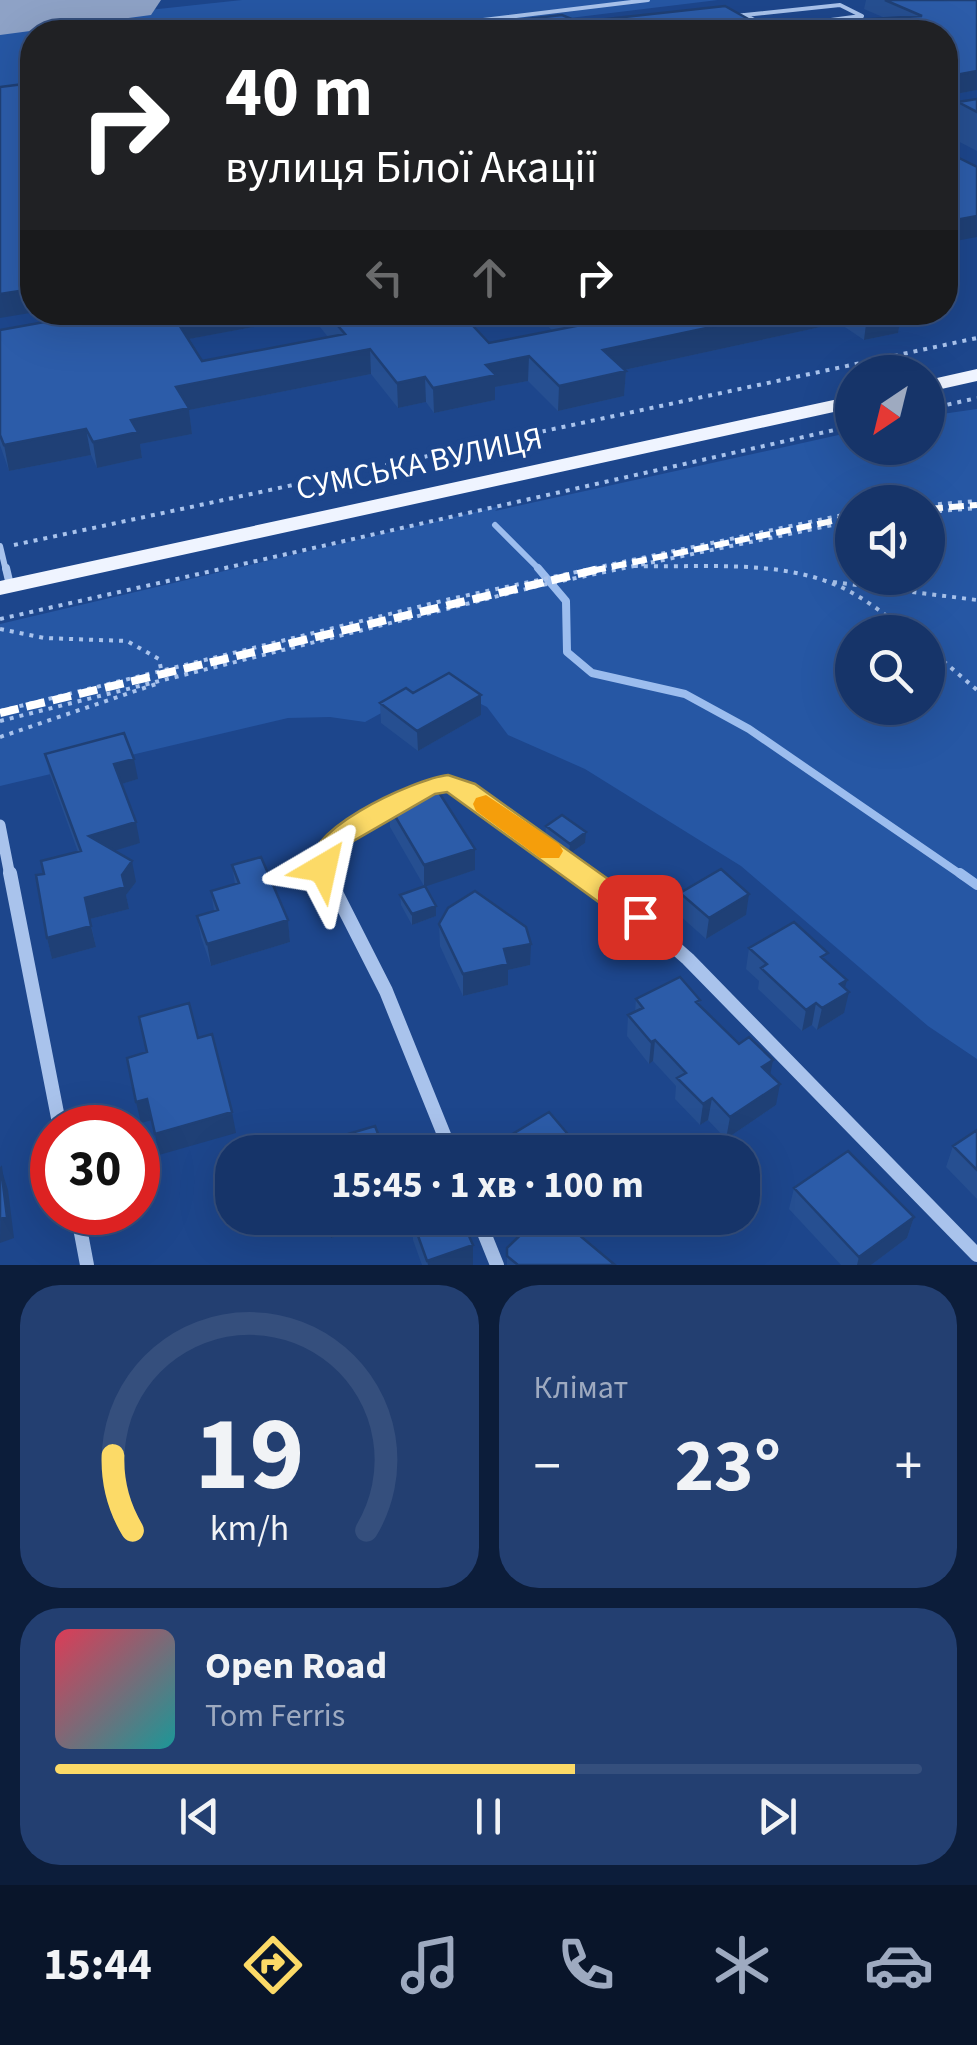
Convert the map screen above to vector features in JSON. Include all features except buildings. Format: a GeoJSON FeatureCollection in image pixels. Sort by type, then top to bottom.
{"type":"FeatureCollection","features":[{"type":"Feature","properties":{"kind":"main road"},"geometry":{"type":"LineString","coordinates":[[945,382],[977,375]]}},
{"type":"Feature","properties":{"kind":"main road","name":"СУМСЬКА ВУЛИЦЯ"},"geometry":{"type":"LineString","coordinates":[[5,586],[835,406]]}},
{"type":"Feature","properties":{"kind":"street"},"geometry":{"type":"LineString","coordinates":[[445,1135],[386,991],[322,860],[340,836],[429,786],[448,784],[466,790],[640,917],[688,959],[977,1254]]}},
{"type":"Feature","properties":{"kind":"street"},"geometry":{"type":"LineString","coordinates":[[0,824],[55,1105]]}},
{"type":"Feature","properties":{"kind":"street"},"geometry":{"type":"LineString","coordinates":[[81,1235],[87,1265]]}},
{"type":"Feature","properties":{"kind":"street"},"geometry":{"type":"LineString","coordinates":[[485,1235],[497,1265]]}},
{"type":"Feature","properties":{"kind":"lane"},"geometry":{"type":"LineString","coordinates":[[483,20],[648,0]]}},
{"type":"Feature","properties":{"kind":"lane"},"geometry":{"type":"LineString","coordinates":[[725,17],[850,4],[832,0]]}},
{"type":"Feature","properties":{"kind":"lane"},"geometry":{"type":"LineString","coordinates":[[840,5],[865,20]]}},
{"type":"Feature","properties":{"kind":"lane"},"geometry":{"type":"LineString","coordinates":[[550,12],[562,20]]}},
{"type":"Feature","properties":{"kind":"lane"},"geometry":{"type":"LineString","coordinates":[[744,15],[754,20]]}},
{"type":"Feature","properties":{"kind":"lane"},"geometry":{"type":"LineString","coordinates":[[832,20],[862,16]]}},
{"type":"Feature","properties":{"kind":"lane"},"geometry":{"type":"LineString","coordinates":[[0,547],[5,586]]}},
{"type":"Feature","properties":{"kind":"path"},"geometry":{"type":"LineString","coordinates":[[0,547],[977,338]]}},
{"type":"Feature","properties":{"kind":"path"},"geometry":{"type":"LineString","coordinates":[[945,405],[977,398]]}},
{"type":"Feature","properties":{"kind":"path"},"geometry":{"type":"LineString","coordinates":[[0,619],[835,430]]}},
{"type":"Feature","properties":{"kind":"path"},"geometry":{"type":"LineString","coordinates":[[945,504],[977,501]]}},
{"type":"Feature","properties":{"kind":"path"},"geometry":{"type":"LineString","coordinates":[[945,511],[977,508]]}},
{"type":"Feature","properties":{"kind":"path"},"geometry":{"type":"LineString","coordinates":[[0,710],[536,579],[835,515]]}},
{"type":"Feature","properties":{"kind":"path"},"geometry":{"type":"LineString","coordinates":[[0,721],[542,585],[835,524]]}},
{"type":"Feature","properties":{"kind":"path"},"geometry":{"type":"LineString","coordinates":[[628,566],[757,571],[977,600]]}},
{"type":"Feature","properties":{"kind":"path"},"geometry":{"type":"LineString","coordinates":[[828,581],[886,615]]}},
{"type":"Feature","properties":{"kind":"path"},"geometry":{"type":"LineString","coordinates":[[0,628],[44,638],[127,641],[159,659],[163,681]]}},
{"type":"Feature","properties":{"kind":"path"},"geometry":{"type":"LineString","coordinates":[[945,663],[977,690]]}},
{"type":"Feature","properties":{"kind":"path"},"geometry":{"type":"LineString","coordinates":[[0,737],[163,681]]}},
{"type":"Feature","properties":{"kind":"shaded area"},"geometry":{"type":"Polygon","coordinates":[[[242,0],[718,0],[553,20],[56,20],[242,0]]]}},
{"type":"Feature","properties":{"kind":"shaded area"},"geometry":{"type":"Polygon","coordinates":[[[20,24],[20,86],[0,89],[0,26],[20,24]]]}},
{"type":"Feature","properties":{"kind":"shaded area"},"geometry":{"type":"Polygon","coordinates":[[[977,409],[977,1059],[928,1026],[741,866],[585,769],[508,735],[487,707],[465,696],[385,711],[365,722],[330,717],[288,718],[0,786],[0,624],[500,506],[495,511],[835,436],[835,465],[945,465],[945,414],[977,409]]]}},
{"type":"Feature","properties":{"kind":"waterway"},"geometry":{"type":"LineString","coordinates":[[495,525],[538,568]]}},
{"type":"Feature","properties":{"kind":"waterway"},"geometry":{"type":"LineString","coordinates":[[538,568],[541,571]]}},
{"type":"Feature","properties":{"kind":"waterway"},"geometry":{"type":"LineString","coordinates":[[538,568],[566,601],[567,652],[592,673],[685,694],[749,729],[963,876]]}},
{"type":"Feature","properties":{"kind":"waterway"},"geometry":{"type":"LineString","coordinates":[[960,873],[977,885]]}},
{"type":"Feature","properties":{"kind":"runway"},"geometry":{"type":"LineString","coordinates":[[0,13],[126,0]]}},
{"type":"Feature","properties":{"kind":"railway"},"geometry":{"type":"LineString","coordinates":[[945,508],[977,505]]}},
{"type":"Feature","properties":{"kind":"railway"},"geometry":{"type":"LineString","coordinates":[[591,571],[835,521]]}},
{"type":"Feature","properties":{"kind":"railway"},"geometry":{"type":"LineString","coordinates":[[0,713],[603,568]]}},
{"type":"Feature","properties":{"kind":"slow traffic"},"geometry":{"type":"LineString","coordinates":[[486,804],[549,851]]}},
{"type":"Feature","properties":{"kind":"route"},"geometry":{"type":"LineString","coordinates":[[323,868],[326,851],[340,836],[429,786],[448,784],[466,790],[640,917]]}}]}
